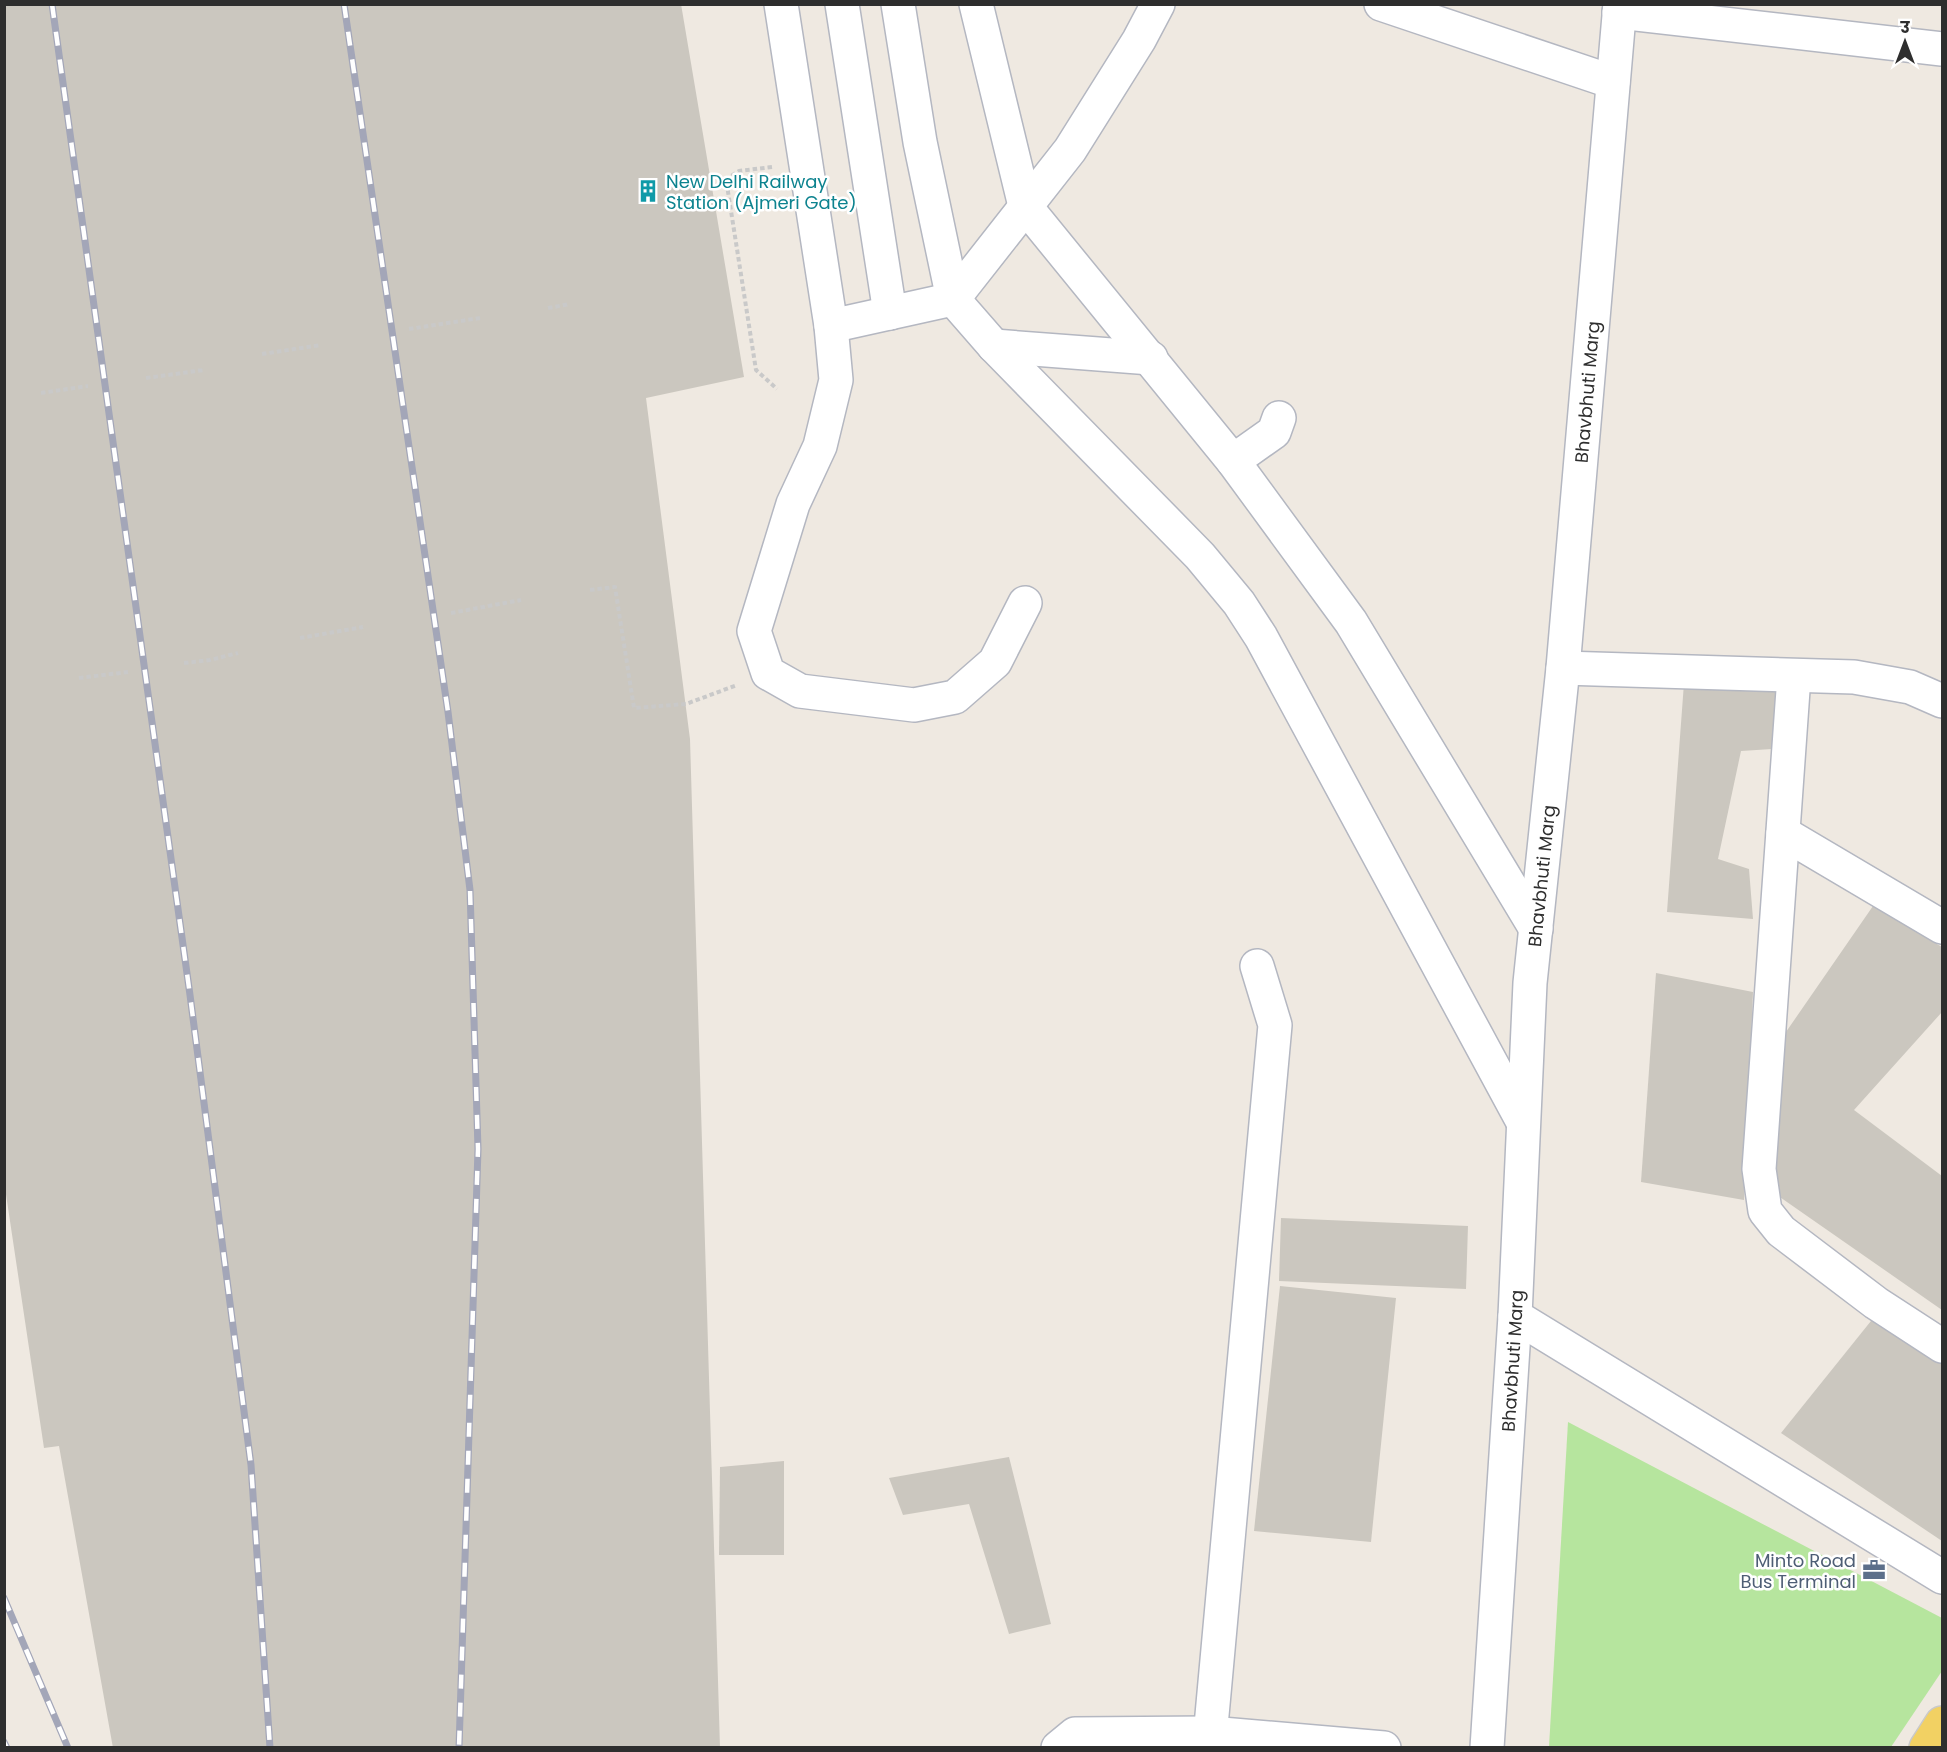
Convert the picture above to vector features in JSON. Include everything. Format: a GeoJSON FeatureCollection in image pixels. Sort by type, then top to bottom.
{"type":"FeatureCollection","features":[{"type":"Feature","properties":{"kind":"main road"},"geometry":{"type":"LineString","coordinates":[[1926,1748],[1942,1723]]}},
{"type":"Feature","properties":{"kind":"street"},"geometry":{"type":"LineString","coordinates":[[782,4],[831,326],[836,380],[820,446],[793,504],[754,631],[768,673],[800,691],[914,705],[955,697],[995,662],[1025,603]]}},
{"type":"Feature","properties":{"kind":"street"},"geometry":{"type":"LineString","coordinates":[[842,4],[890,313]]}},
{"type":"Feature","properties":{"kind":"street"},"geometry":{"type":"LineString","coordinates":[[898,4],[921,141],[953,299],[994,346],[1200,556],[1239,603],[1261,637],[1524,1123]]}},
{"type":"Feature","properties":{"kind":"street"},"geometry":{"type":"LineString","coordinates":[[976,4],[1026,206],[1233,461],[1351,622],[1536,929]]}},
{"type":"Feature","properties":{"kind":"street"},"geometry":{"type":"LineString","coordinates":[[831,326],[953,299],[1070,150],[1139,40],[1158,4]]}},
{"type":"Feature","properties":{"kind":"street"},"geometry":{"type":"LineString","coordinates":[[1381,4],[1613,82]]}},
{"type":"Feature","properties":{"kind":"street"},"geometry":{"type":"LineString","coordinates":[[1620,8],[1942,49]]}},
{"type":"Feature","properties":{"kind":"street","name":"Bhavbhuti Marg"},"geometry":{"type":"LineString","coordinates":[[1487,1748],[1515,1316],[1530,983],[1563,668],[1620,8]]}},
{"type":"Feature","properties":{"kind":"street"},"geometry":{"type":"LineString","coordinates":[[994,346],[1151,358]]}},
{"type":"Feature","properties":{"kind":"street"},"geometry":{"type":"LineString","coordinates":[[1233,461],[1274,432],[1279,418]]}},
{"type":"Feature","properties":{"kind":"street"},"geometry":{"type":"LineString","coordinates":[[1563,668],[1854,677],[1910,687],[1942,701]]}},
{"type":"Feature","properties":{"kind":"street"},"geometry":{"type":"LineString","coordinates":[[1794,676],[1759,1169],[1765,1211],[1781,1231],[1876,1303],[1942,1346]]}},
{"type":"Feature","properties":{"kind":"street"},"geometry":{"type":"LineString","coordinates":[[1783,833],[1942,927]]}},
{"type":"Feature","properties":{"kind":"street"},"geometry":{"type":"LineString","coordinates":[[1210,1740],[1275,1025],[1257,966]]}},
{"type":"Feature","properties":{"kind":"street"},"geometry":{"type":"LineString","coordinates":[[1515,1316],[1942,1577]]}},
{"type":"Feature","properties":{"kind":"street"},"geometry":{"type":"LineString","coordinates":[[1058,1748],[1075,1734],[1384,1748]]}},
{"type":"Feature","properties":{"kind":"path"},"geometry":{"type":"LineString","coordinates":[[740,171],[726,179],[756,370],[777,389]]}},
{"type":"Feature","properties":{"kind":"path"},"geometry":{"type":"LineString","coordinates":[[548,308],[570,304]]}},
{"type":"Feature","properties":{"kind":"path"},"geometry":{"type":"LineString","coordinates":[[409,329],[480,318]]}},
{"type":"Feature","properties":{"kind":"path"},"geometry":{"type":"LineString","coordinates":[[262,354],[321,345]]}},
{"type":"Feature","properties":{"kind":"path"},"geometry":{"type":"LineString","coordinates":[[146,378],[204,370]]}},
{"type":"Feature","properties":{"kind":"path"},"geometry":{"type":"LineString","coordinates":[[41,393],[88,386]]}},
{"type":"Feature","properties":{"kind":"path"},"geometry":{"type":"LineString","coordinates":[[590,590],[615,586],[634,708],[686,704],[768,673]]}},
{"type":"Feature","properties":{"kind":"path"},"geometry":{"type":"LineString","coordinates":[[451,613],[521,600]]}},
{"type":"Feature","properties":{"kind":"path"},"geometry":{"type":"LineString","coordinates":[[300,638],[363,627]]}},
{"type":"Feature","properties":{"kind":"path"},"geometry":{"type":"LineString","coordinates":[[184,663],[238,653]]}},
{"type":"Feature","properties":{"kind":"path"},"geometry":{"type":"LineString","coordinates":[[80,678],[128,672]]}},
{"type":"Feature","properties":{"kind":"green space"},"geometry":{"type":"Polygon","coordinates":[[[1568,1422],[1942,1618],[1942,1671],[1891,1747],[1549,1747],[1568,1422]]]}},
{"type":"Feature","properties":{"kind":"building"},"geometry":{"type":"Polygon","coordinates":[[[4,4],[681,4],[744,377],[646,398],[690,739],[720,1748],[113,1748],[59,1446],[44,1448],[4,1181],[4,4]]]}},
{"type":"Feature","properties":{"kind":"building"},"geometry":{"type":"Polygon","coordinates":[[[1684,683],[1778,684],[1772,749],[1741,751],[1718,859],[1749,869],[1753,919],[1667,912],[1684,683]]]}},
{"type":"Feature","properties":{"kind":"building"},"geometry":{"type":"Polygon","coordinates":[[[1873,906],[1942,947],[1942,1012],[1854,1110],[1942,1176],[1942,1310],[1777,1195],[1777,1045],[1873,906]]]}},
{"type":"Feature","properties":{"kind":"building"},"geometry":{"type":"Polygon","coordinates":[[[1656,973],[1753,992],[1744,1200],[1641,1182],[1656,973]]]}},
{"type":"Feature","properties":{"kind":"building"},"geometry":{"type":"Polygon","coordinates":[[[1281,1218],[1468,1226],[1466,1289],[1279,1281],[1281,1218]]]}},
{"type":"Feature","properties":{"kind":"building"},"geometry":{"type":"Polygon","coordinates":[[[1280,1286],[1396,1298],[1371,1542],[1254,1531],[1280,1286]]]}},
{"type":"Feature","properties":{"kind":"building"},"geometry":{"type":"Polygon","coordinates":[[[1875,1316],[1942,1360],[1942,1541],[1781,1433],[1875,1316]]]}},
{"type":"Feature","properties":{"kind":"building"},"geometry":{"type":"Polygon","coordinates":[[[1009,1457],[1051,1624],[1009,1634],[969,1504],[903,1515],[889,1478],[1009,1457]]]}},
{"type":"Feature","properties":{"kind":"building"},"geometry":{"type":"Polygon","coordinates":[[[784,1461],[784,1555],[719,1555],[720,1467],[784,1461]]]}},
{"type":"Feature","properties":{"kind":"railway"},"geometry":{"type":"LineString","coordinates":[[52,4],[190,995],[251,1465],[270,1748]]}},
{"type":"Feature","properties":{"kind":"railway"},"geometry":{"type":"LineString","coordinates":[[344,4],[448,712],[470,890],[478,1149],[459,1748]]}},
{"type":"Feature","properties":{"kind":"railway"},"geometry":{"type":"LineString","coordinates":[[4,1598],[68,1748]]}},
{"type":"Feature","properties":{"kind":"railway"},"geometry":{"type":"LineString","coordinates":[[4,1742],[7,1748]]}},
{"type":"Feature","properties":{"kind":"place","name":"New Delhi Railway Station (Ajmeri Gate)"},"geometry":{"type":"Point","coordinates":[648,191]}},
{"type":"Feature","properties":{"kind":"place","name":"Minto Road Bus Terminal"},"geometry":{"type":"Point","coordinates":[1874,1570]}}]}
